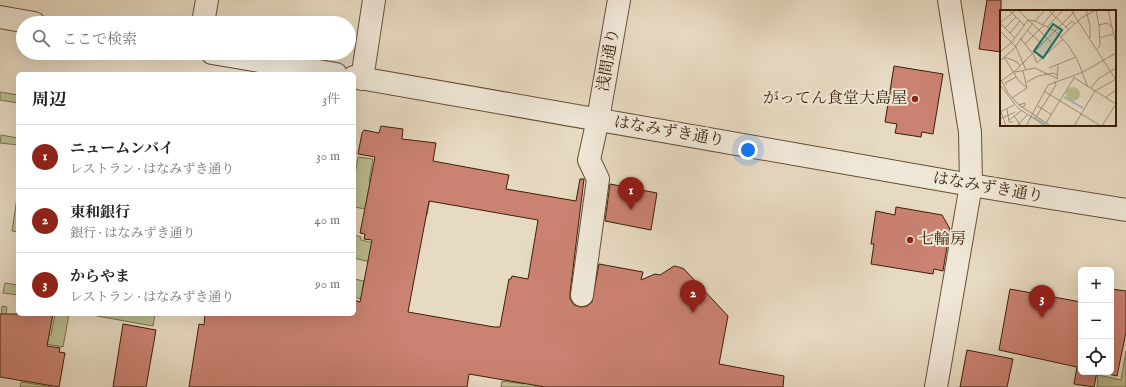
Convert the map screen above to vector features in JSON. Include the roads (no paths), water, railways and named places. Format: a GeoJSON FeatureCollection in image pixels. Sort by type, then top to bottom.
{"type":"FeatureCollection","features":[{"type":"Feature","properties":{"kind":"street"},"geometry":{"type":"LineString","coordinates":[[204,16],[207,0]]}},
{"type":"Feature","properties":{"kind":"street"},"geometry":{"type":"LineString","coordinates":[[358,78],[374,0]]}},
{"type":"Feature","properties":{"kind":"street","name":"浅間通り"},"geometry":{"type":"LineString","coordinates":[[582,295],[598,179],[589,160],[598,119],[618,0]]}},
{"type":"Feature","properties":{"kind":"street"},"geometry":{"type":"LineString","coordinates":[[936,387],[971,186],[970,132],[949,0]]}},
{"type":"Feature","properties":{"kind":"street"},"geometry":{"type":"LineString","coordinates":[[0,17],[16,20]]}},
{"type":"Feature","properties":{"kind":"street"},"geometry":{"type":"LineString","coordinates":[[253,60],[324,72]]}},
{"type":"Feature","properties":{"kind":"street","name":"はなみずき通り"},"geometry":{"type":"LineString","coordinates":[[358,78],[598,119],[971,186],[1126,210]]}},
{"type":"Feature","properties":{"kind":"place","name":"がってん食堂大島屋"},"geometry":{"type":"Point","coordinates":[915,99]}},
{"type":"Feature","properties":{"kind":"place","name":"ニュームンバイ"},"geometry":{"type":"Point","coordinates":[631,210]}},
{"type":"Feature","properties":{"kind":"place","name":"七輪房"},"geometry":{"type":"Point","coordinates":[910,240]}},
{"type":"Feature","properties":{"kind":"place","name":"東和銀行"},"geometry":{"type":"Point","coordinates":[693,313]}},
{"type":"Feature","properties":{"kind":"place","name":"からやま"},"geometry":{"type":"Point","coordinates":[1042,318]}}]}
